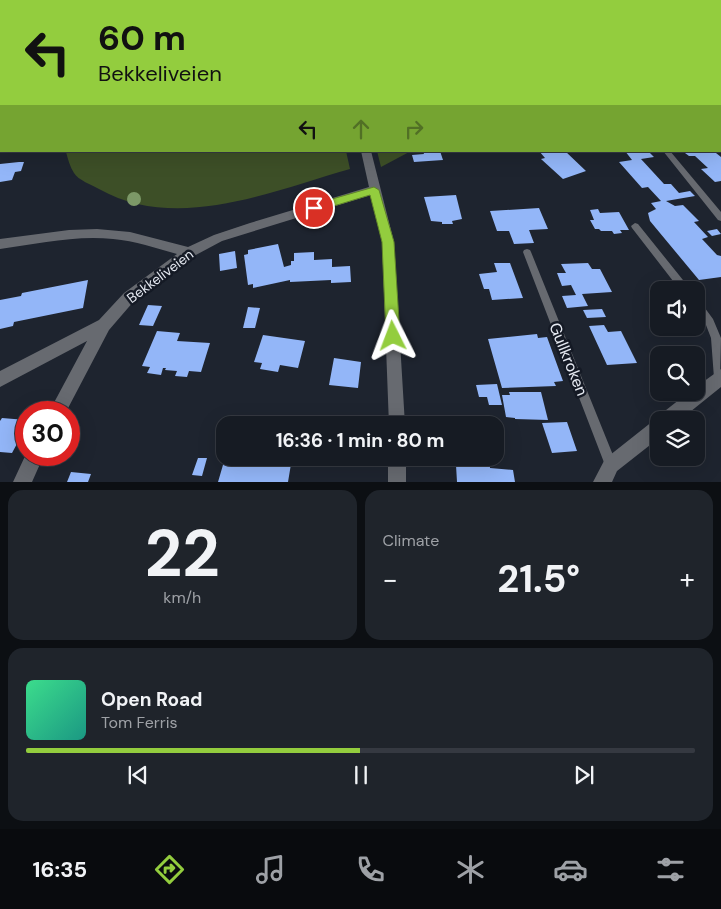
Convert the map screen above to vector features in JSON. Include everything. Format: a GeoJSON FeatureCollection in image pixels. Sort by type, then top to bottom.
{"type":"FeatureCollection","features":[{"type":"Feature","properties":{"kind":"street"},"geometry":{"type":"LineString","coordinates":[[366,152],[388,242],[397,416]]}},
{"type":"Feature","properties":{"kind":"street","name":"Bekkeliveien"},"geometry":{"type":"LineString","coordinates":[[63,401],[104,325],[129,297],[189,252],[218,238],[374,190]]}},
{"type":"Feature","properties":{"kind":"street"},"geometry":{"type":"LineString","coordinates":[[0,244],[81,234],[110,234],[131,237],[189,252]]}},
{"type":"Feature","properties":{"kind":"street"},"geometry":{"type":"LineString","coordinates":[[0,379],[104,325]]}},
{"type":"Feature","properties":{"kind":"street"},"geometry":{"type":"LineString","coordinates":[[678,411],[720,378]]}},
{"type":"Feature","properties":{"kind":"street"},"geometry":{"type":"LineString","coordinates":[[602,482],[611,465],[650,434]]}},
{"type":"Feature","properties":{"kind":"street"},"geometry":{"type":"LineString","coordinates":[[22,482],[30,466]]}},
{"type":"Feature","properties":{"kind":"street"},"geometry":{"type":"LineString","coordinates":[[397,466],[398,482]]}},
{"type":"Feature","properties":{"kind":"lane"},"geometry":{"type":"LineString","coordinates":[[667,152],[721,218]]}},
{"type":"Feature","properties":{"kind":"lane"},"geometry":{"type":"LineString","coordinates":[[635,226],[679,281]]}},
{"type":"Feature","properties":{"kind":"lane","name":"Gullkroken"},"geometry":{"type":"LineString","coordinates":[[527,252],[611,465]]}},
{"type":"Feature","properties":{"kind":"lane"},"geometry":{"type":"LineString","coordinates":[[705,314],[711,321],[718,341],[720,378]]}},
{"type":"Feature","properties":{"kind":"green space"},"geometry":{"type":"Polygon","coordinates":[[[66,152],[346,152],[350,169],[257,197],[224,204],[192,208],[160,208],[129,202],[99,189],[76,176],[70,166],[66,152]]]}},
{"type":"Feature","properties":{"kind":"green space"},"geometry":{"type":"Polygon","coordinates":[[[377,152],[409,152],[381,167],[377,152]]]}},
{"type":"Feature","properties":{"kind":"building"},"geometry":{"type":"Polygon","coordinates":[[[423,152],[440,152],[443,160],[414,162],[412,155],[424,154],[423,152]]]}},
{"type":"Feature","properties":{"kind":"building"},"geometry":{"type":"Polygon","coordinates":[[[540,152],[566,152],[586,171],[563,179],[541,159],[545,158],[540,152]]]}},
{"type":"Feature","properties":{"kind":"building"},"geometry":{"type":"Polygon","coordinates":[[[626,152],[649,152],[654,157],[641,159],[664,184],[671,184],[679,193],[690,191],[695,196],[666,201],[675,206],[683,205],[699,221],[694,222],[708,237],[702,239],[717,255],[721,256],[721,277],[699,280],[650,221],[648,213],[656,209],[651,203],[661,201],[648,187],[642,188],[619,162],[632,160],[626,152]]]}},
{"type":"Feature","properties":{"kind":"building"},"geometry":{"type":"Polygon","coordinates":[[[718,152],[716,153],[721,157],[721,181],[715,182],[701,169],[708,168],[695,156],[689,156],[685,153],[718,152]]]}},
{"type":"Feature","properties":{"kind":"building"},"geometry":{"type":"Polygon","coordinates":[[[24,162],[21,171],[15,172],[12,180],[0,182],[0,164],[24,162]]]}},
{"type":"Feature","properties":{"kind":"building"},"geometry":{"type":"Polygon","coordinates":[[[456,195],[462,219],[452,221],[453,224],[431,221],[424,197],[456,195]]]}},
{"type":"Feature","properties":{"kind":"building"},"geometry":{"type":"Polygon","coordinates":[[[539,208],[548,229],[529,230],[534,243],[514,244],[509,231],[497,231],[490,211],[539,208]]]}},
{"type":"Feature","properties":{"kind":"building"},"geometry":{"type":"Polygon","coordinates":[[[598,209],[600,213],[619,212],[629,230],[620,230],[622,233],[614,234],[612,231],[595,229],[590,220],[594,220],[590,210],[598,209]]]}},
{"type":"Feature","properties":{"kind":"building"},"geometry":{"type":"Polygon","coordinates":[[[717,229],[721,234],[712,236],[707,231],[717,229]]]}},
{"type":"Feature","properties":{"kind":"building"},"geometry":{"type":"Polygon","coordinates":[[[278,244],[284,267],[291,265],[291,261],[294,261],[294,253],[314,252],[314,260],[332,259],[332,267],[350,266],[351,282],[331,283],[331,280],[290,282],[290,280],[253,288],[253,284],[248,285],[244,255],[248,254],[248,250],[278,244]]]}},
{"type":"Feature","properties":{"kind":"building"},"geometry":{"type":"Polygon","coordinates":[[[235,251],[237,268],[220,271],[219,254],[235,251]]]}},
{"type":"Feature","properties":{"kind":"building"},"geometry":{"type":"Polygon","coordinates":[[[494,263],[510,263],[523,298],[492,300],[489,289],[484,289],[479,274],[497,272],[494,263]]]}},
{"type":"Feature","properties":{"kind":"building"},"geometry":{"type":"Polygon","coordinates":[[[588,263],[592,269],[600,269],[612,292],[582,294],[588,306],[567,308],[562,296],[576,295],[571,285],[562,286],[557,273],[566,273],[561,264],[588,263]]]}},
{"type":"Feature","properties":{"kind":"building"},"geometry":{"type":"Polygon","coordinates":[[[88,280],[83,308],[14,322],[13,326],[0,329],[0,300],[21,296],[22,293],[88,280]]]}},
{"type":"Feature","properties":{"kind":"building"},"geometry":{"type":"Polygon","coordinates":[[[148,305],[162,306],[153,326],[139,325],[148,305]]]}},
{"type":"Feature","properties":{"kind":"building"},"geometry":{"type":"Polygon","coordinates":[[[248,307],[260,308],[255,328],[243,328],[248,307]]]}},
{"type":"Feature","properties":{"kind":"building"},"geometry":{"type":"Polygon","coordinates":[[[602,309],[606,317],[587,318],[583,310],[602,309]]]}},
{"type":"Feature","properties":{"kind":"building"},"geometry":{"type":"Polygon","coordinates":[[[604,325],[608,332],[621,331],[637,363],[607,365],[589,326],[604,325]]]}},
{"type":"Feature","properties":{"kind":"building"},"geometry":{"type":"Polygon","coordinates":[[[157,331],[180,333],[177,341],[210,343],[201,372],[189,371],[187,377],[175,376],[177,371],[165,370],[166,368],[163,368],[161,375],[147,373],[150,367],[142,366],[157,331]]]}},
{"type":"Feature","properties":{"kind":"building"},"geometry":{"type":"Polygon","coordinates":[[[537,334],[538,338],[547,337],[563,381],[554,382],[556,386],[502,388],[488,339],[537,334]]]}},
{"type":"Feature","properties":{"kind":"building"},"geometry":{"type":"Polygon","coordinates":[[[263,335],[305,341],[298,368],[280,365],[278,372],[260,369],[262,363],[254,362],[263,335]]]}},
{"type":"Feature","properties":{"kind":"building"},"geometry":{"type":"Polygon","coordinates":[[[334,358],[361,362],[358,388],[329,385],[334,358]]]}},
{"type":"Feature","properties":{"kind":"building"},"geometry":{"type":"Polygon","coordinates":[[[497,384],[502,405],[489,405],[487,397],[479,397],[476,385],[497,384]]]}},
{"type":"Feature","properties":{"kind":"building"},"geometry":{"type":"Polygon","coordinates":[[[509,392],[541,392],[548,420],[506,417],[502,395],[510,395],[509,392]]]}},
{"type":"Feature","properties":{"kind":"building"},"geometry":{"type":"Polygon","coordinates":[[[2,418],[15,419],[15,447],[12,453],[0,452],[0,421],[2,418]]]}},
{"type":"Feature","properties":{"kind":"building"},"geometry":{"type":"Polygon","coordinates":[[[567,422],[577,451],[552,453],[542,423],[567,422]]]}},
{"type":"Feature","properties":{"kind":"building"},"geometry":{"type":"Polygon","coordinates":[[[198,458],[207,458],[202,476],[192,475],[198,458]]]}},
{"type":"Feature","properties":{"kind":"building"},"geometry":{"type":"Polygon","coordinates":[[[223,466],[291,466],[288,482],[218,482],[223,466]]]}},
{"type":"Feature","properties":{"kind":"building"},"geometry":{"type":"Polygon","coordinates":[[[456,466],[490,466],[490,468],[513,470],[515,482],[457,482],[456,466]]]}},
{"type":"Feature","properties":{"kind":"building"},"geometry":{"type":"Polygon","coordinates":[[[71,472],[91,474],[88,482],[67,482],[71,472]]]}},
{"type":"Feature","properties":{"kind":"route"},"geometry":{"type":"LineString","coordinates":[[314,208],[374,190],[388,242],[393,336]]}}]}
